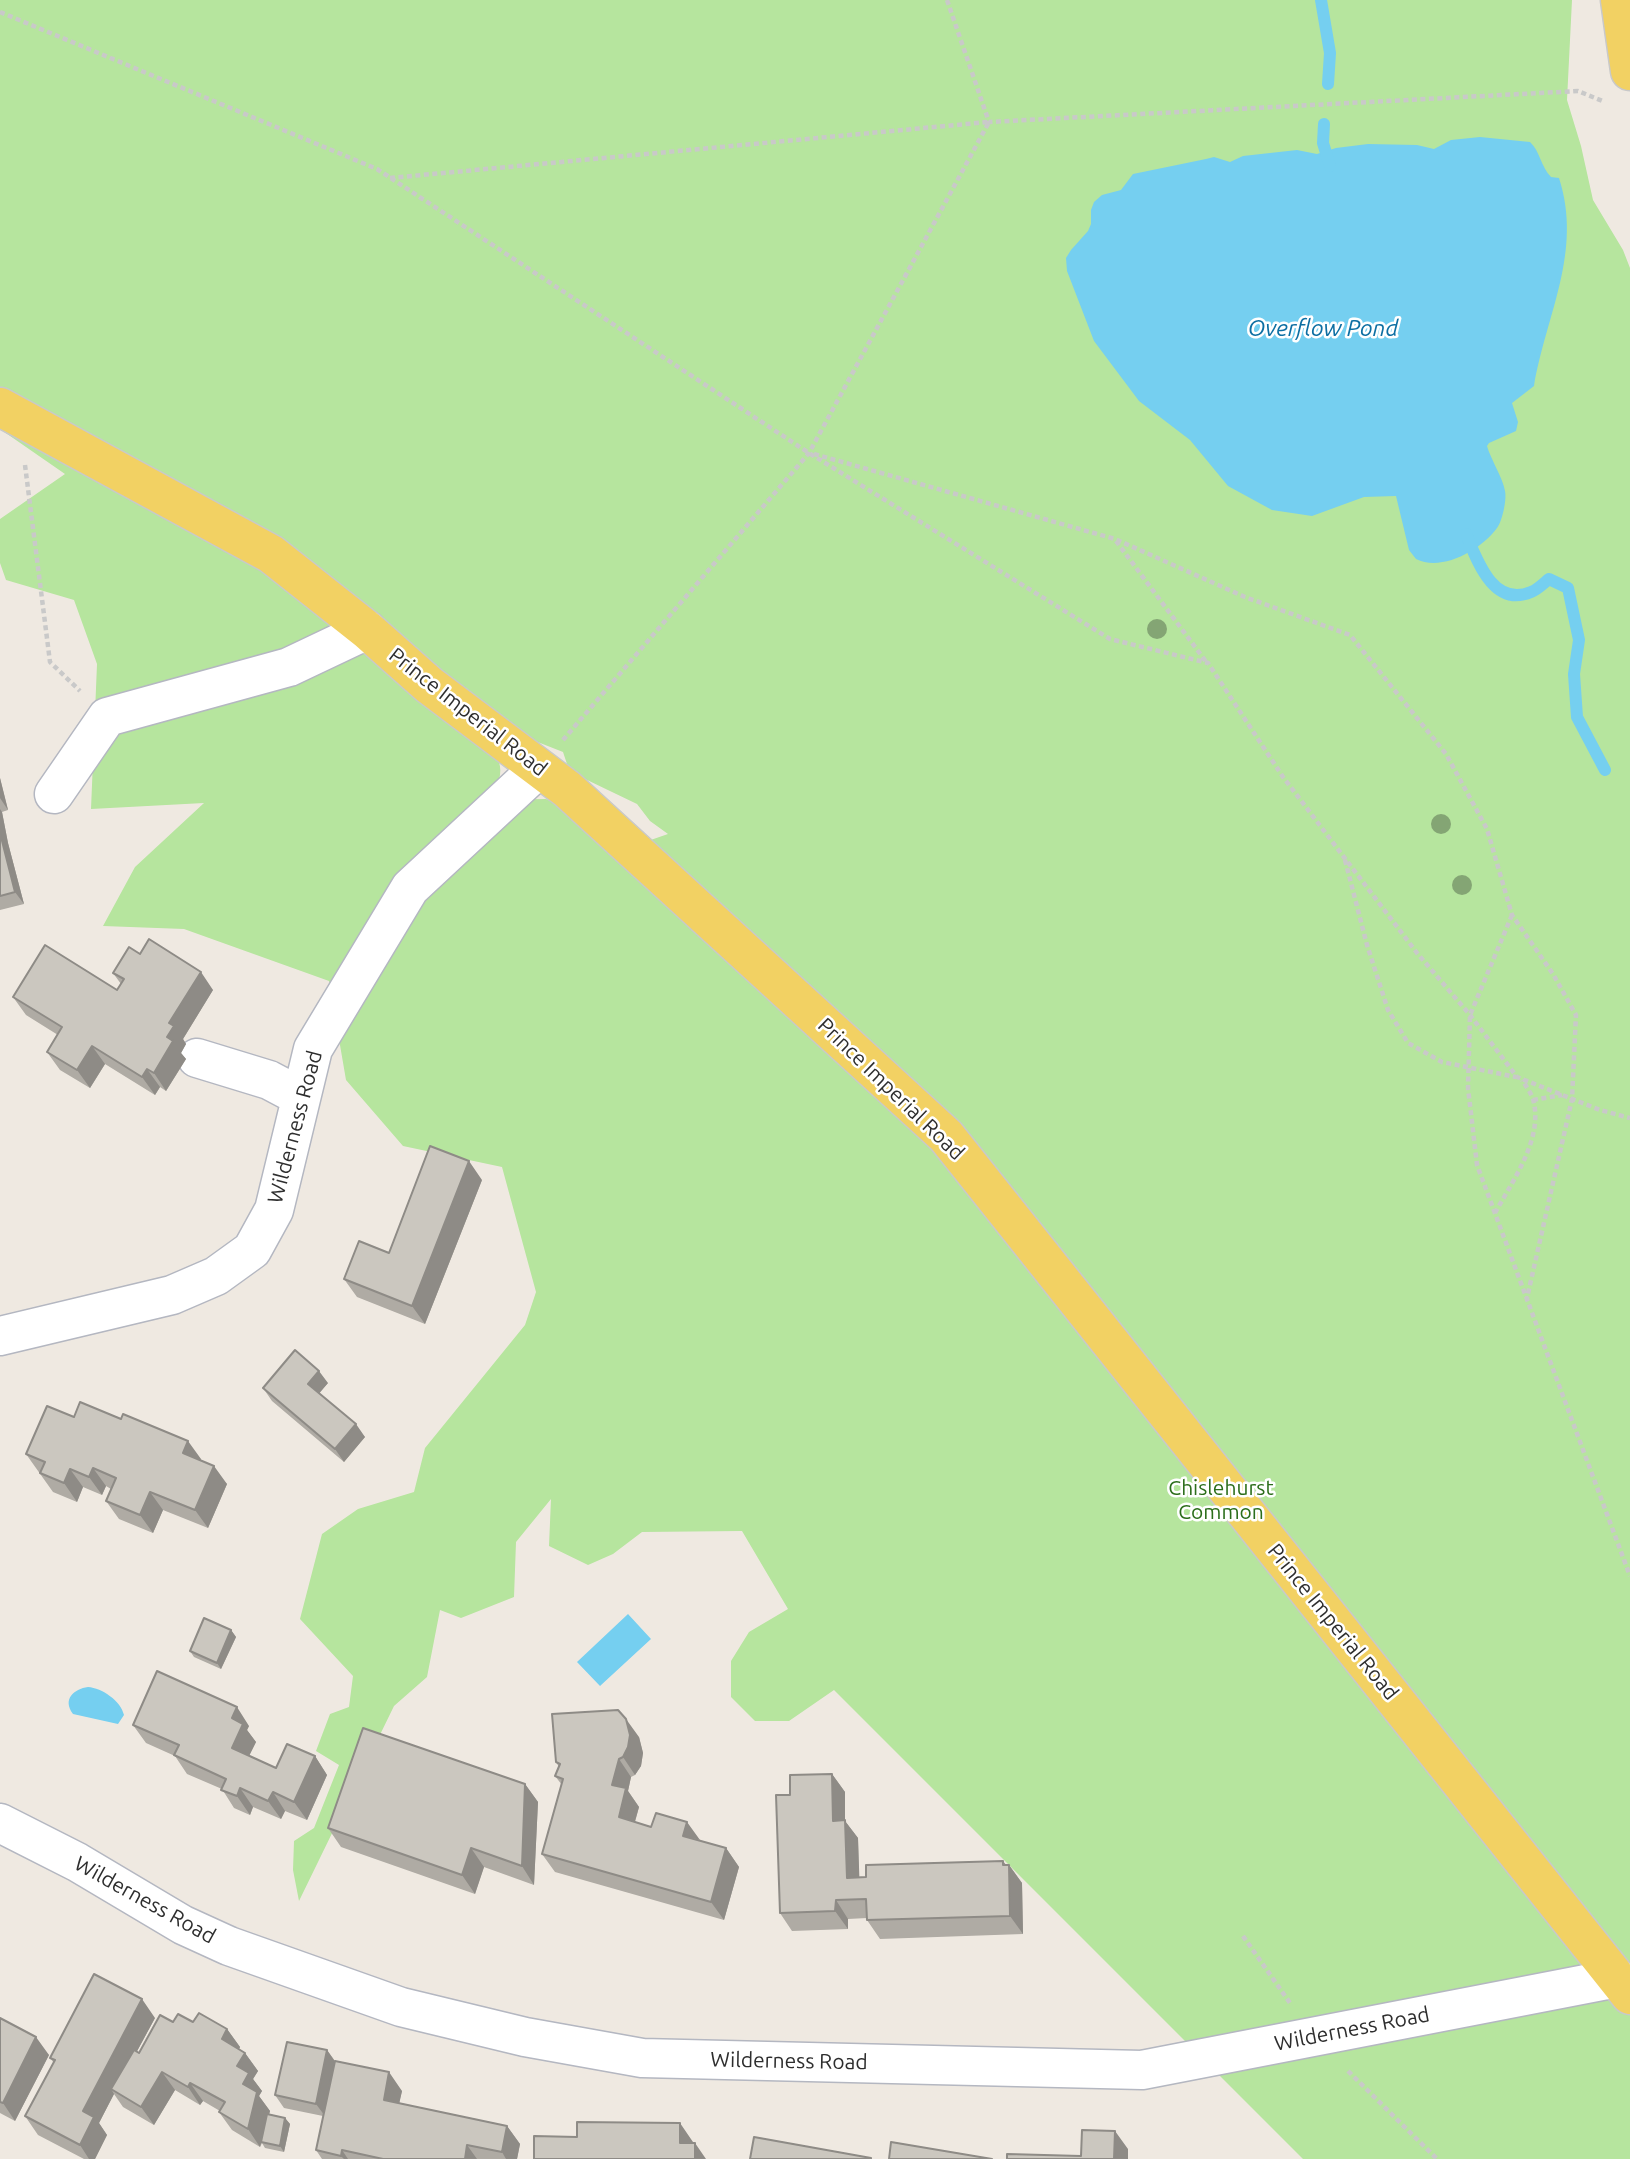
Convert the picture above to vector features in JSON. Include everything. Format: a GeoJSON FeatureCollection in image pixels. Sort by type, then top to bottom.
{"type":"FeatureCollection","features":[{"type":"Feature","properties":{"kind":"main road"},"geometry":{"type":"LineString","coordinates":[[1620,0],[1630,71]]}},
{"type":"Feature","properties":{"kind":"main road","name":"Prince Imperial Road"},"geometry":{"type":"LineString","coordinates":[[9,411],[271,554],[429,685],[578,799],[946,1136],[1623,1987]]}},
{"type":"Feature","properties":{"kind":"street"},"geometry":{"type":"LineString","coordinates":[[54,794],[107,717],[289,667],[367,631]]}},
{"type":"Feature","properties":{"kind":"street","name":"Wilderness Road"},"geometry":{"type":"LineString","coordinates":[[0,1336],[172,1295],[216,1276],[252,1250],[274,1210],[313,1049],[410,888],[538,769]]}},
{"type":"Feature","properties":{"kind":"street"},"geometry":{"type":"LineString","coordinates":[[197,1058],[269,1080],[301,1097]]}},
{"type":"Feature","properties":{"kind":"street","name":"Wilderness Road"},"geometry":{"type":"LineString","coordinates":[[0,1823],[77,1862],[183,1925],[229,1946],[401,2007],[525,2037],[642,2057],[1142,2070],[1623,1987]]}},
{"type":"Feature","properties":{"kind":"path"},"geometry":{"type":"LineString","coordinates":[[538,769],[809,453],[989,122],[947,0]]}},
{"type":"Feature","properties":{"kind":"path"},"geometry":{"type":"LineString","coordinates":[[0,12],[377,169],[809,453],[1110,639],[1208,663]]}},
{"type":"Feature","properties":{"kind":"path"},"geometry":{"type":"LineString","coordinates":[[390,178],[989,122],[1578,91],[1609,104]]}},
{"type":"Feature","properties":{"kind":"path"},"geometry":{"type":"LineString","coordinates":[[9,411],[50,662],[107,717]]}},
{"type":"Feature","properties":{"kind":"path"},"geometry":{"type":"LineString","coordinates":[[809,453],[1115,539],[1245,597],[1350,635],[1446,754],[1488,829],[1512,915],[1553,974],[1576,1016],[1572,1099],[1527,1298]]}},
{"type":"Feature","properties":{"kind":"path"},"geometry":{"type":"LineString","coordinates":[[1115,539],[1208,663],[1283,777],[1418,953],[1520,1078],[1533,1100],[1535,1126],[1528,1150],[1495,1213]]}},
{"type":"Feature","properties":{"kind":"path"},"geometry":{"type":"LineString","coordinates":[[1344,855],[1367,945],[1388,1010],[1408,1043],[1442,1062],[1520,1078],[1630,1118]]}},
{"type":"Feature","properties":{"kind":"path"},"geometry":{"type":"LineString","coordinates":[[1512,915],[1470,1015],[1468,1088],[1477,1165],[1630,1576]]}},
{"type":"Feature","properties":{"kind":"path"},"geometry":{"type":"LineString","coordinates":[[1533,1100],[1563,1095]]}},
{"type":"Feature","properties":{"kind":"green space","name":"Chislehurst Common"},"geometry":{"type":"Polygon","coordinates":[[[0,0],[1572,0],[1567,100],[1593,200],[1623,250],[1630,268],[1630,2159],[1303,2159],[834,1690],[789,1721],[755,1721],[731,1697],[731,1661],[749,1632],[788,1609],[742,1531],[642,1532],[613,1554],[588,1565],[549,1546],[551,1499],[516,1542],[514,1597],[461,1618],[440,1610],[427,1677],[394,1706],[299,1901],[293,1870],[294,1841],[314,1828],[339,1765],[316,1751],[330,1714],[349,1707],[353,1676],[300,1619],[322,1534],[358,1509],[414,1492],[425,1448],[525,1325],[536,1292],[502,1167],[403,1146],[346,1080],[329,981],[184,929],[103,926],[135,867],[204,803],[91,809],[97,664],[74,600],[6,580],[0,563],[0,519],[65,474],[0,429],[0,0]],[[441,704],[449,724],[484,742],[497,757],[500,775],[489,800],[546,799],[642,843],[668,834],[650,821],[637,804],[585,779],[567,764],[563,752],[441,704]]]}},
{"type":"Feature","properties":{"kind":"water","name":"Overflow Pond"},"geometry":{"type":"Polygon","coordinates":[[[1480,137],[1530,142],[1551,177],[1559,178],[1567,232],[1560,283],[1534,386],[1512,403],[1518,422],[1516,431],[1487,446],[1505,491],[1502,516],[1490,536],[1460,557],[1437,563],[1416,559],[1409,550],[1396,496],[1364,497],[1312,516],[1272,510],[1228,486],[1190,440],[1139,401],[1094,341],[1067,271],[1066,258],[1088,231],[1094,202],[1102,195],[1121,190],[1133,174],[1214,157],[1230,162],[1243,156],[1297,150],[1317,154],[1336,148],[1368,144],[1417,145],[1434,149],[1451,140],[1480,137]]]}},
{"type":"Feature","properties":{"kind":"water"},"geometry":{"type":"Polygon","coordinates":[[[628,1614],[651,1639],[600,1686],[577,1662],[628,1614]]]}},
{"type":"Feature","properties":{"kind":"water"},"geometry":{"type":"Polygon","coordinates":[[[88,1687],[115,1700],[124,1715],[118,1724],[73,1714],[69,1699],[74,1692],[88,1687]]]}},
{"type":"Feature","properties":{"kind":"building"},"geometry":{"type":"Polygon","coordinates":[[[0,833],[15,892],[0,896],[0,833]]]}},
{"type":"Feature","properties":{"kind":"building"},"geometry":{"type":"Polygon","coordinates":[[[149,939],[201,972],[169,1023],[174,1026],[167,1037],[173,1041],[154,1073],[147,1069],[142,1077],[92,1046],[77,1070],[47,1052],[62,1027],[13,997],[45,945],[117,990],[124,979],[113,973],[129,947],[140,954],[149,939]]]}},
{"type":"Feature","properties":{"kind":"building"},"geometry":{"type":"Polygon","coordinates":[[[430,1146],[469,1161],[412,1306],[344,1279],[359,1241],[389,1253],[430,1146]]]}},
{"type":"Feature","properties":{"kind":"building"},"geometry":{"type":"Polygon","coordinates":[[[295,1350],[319,1371],[308,1384],[356,1424],[335,1449],[263,1388],[295,1350]]]}},
{"type":"Feature","properties":{"kind":"building"},"geometry":{"type":"Polygon","coordinates":[[[80,1402],[121,1419],[123,1414],[188,1441],[183,1453],[214,1466],[195,1510],[150,1492],[140,1515],[106,1501],[116,1478],[93,1468],[89,1477],[70,1469],[64,1483],[40,1473],[45,1462],[26,1454],[47,1406],[74,1417],[80,1402]]]}},
{"type":"Feature","properties":{"kind":"building"},"geometry":{"type":"Polygon","coordinates":[[[204,1618],[231,1630],[217,1663],[190,1651],[204,1618]]]}},
{"type":"Feature","properties":{"kind":"building"},"geometry":{"type":"Polygon","coordinates":[[[157,1671],[237,1707],[232,1718],[243,1724],[232,1748],[276,1768],[287,1744],[315,1756],[294,1802],[273,1792],[268,1801],[240,1788],[237,1796],[221,1790],[226,1779],[174,1755],[179,1745],[133,1725],[157,1671]]]}},
{"type":"Feature","properties":{"kind":"building"},"geometry":{"type":"Polygon","coordinates":[[[618,1710],[626,1719],[630,1735],[628,1747],[619,1759],[612,1785],[626,1788],[619,1817],[651,1827],[656,1813],[687,1822],[683,1836],[726,1848],[711,1902],[542,1854],[563,1779],[555,1776],[560,1764],[556,1762],[552,1714],[618,1710]]]}},
{"type":"Feature","properties":{"kind":"building"},"geometry":{"type":"Polygon","coordinates":[[[363,1728],[525,1784],[522,1866],[471,1848],[462,1875],[328,1828],[363,1728]]]}},
{"type":"Feature","properties":{"kind":"building"},"geometry":{"type":"Polygon","coordinates":[[[832,1774],[833,1821],[845,1820],[847,1878],[866,1877],[866,1865],[1003,1861],[1003,1865],[1009,1865],[1010,1916],[867,1920],[866,1899],[836,1900],[835,1911],[780,1913],[776,1795],[790,1795],[790,1775],[832,1774]]]}},
{"type":"Feature","properties":{"kind":"building"},"geometry":{"type":"Polygon","coordinates":[[[94,1974],[142,1999],[83,2111],[94,2117],[80,2145],[25,2116],[55,2060],[50,2058],[94,1974]]]}},
{"type":"Feature","properties":{"kind":"building"},"geometry":{"type":"Polygon","coordinates":[[[199,2013],[227,2029],[222,2039],[245,2053],[237,2066],[249,2073],[243,2084],[257,2092],[248,2129],[219,2112],[225,2102],[190,2083],[188,2087],[162,2072],[141,2107],[111,2089],[134,2050],[139,2053],[160,2015],[173,2022],[178,2014],[193,2022],[199,2013]]]}},
{"type":"Feature","properties":{"kind":"building"},"geometry":{"type":"Polygon","coordinates":[[[0,2018],[36,2037],[3,2103],[0,2102],[0,2018]]]}},
{"type":"Feature","properties":{"kind":"building"},"geometry":{"type":"Polygon","coordinates":[[[287,2042],[327,2050],[316,2104],[275,2095],[287,2042]]]}},
{"type":"Feature","properties":{"kind":"building"},"geometry":{"type":"Polygon","coordinates":[[[335,2061],[389,2072],[384,2100],[507,2126],[502,2152],[467,2145],[465,2159],[383,2159],[342,2150],[341,2156],[316,2150],[335,2061]]]}},
{"type":"Feature","properties":{"kind":"building"},"geometry":{"type":"Polygon","coordinates":[[[267,2114],[285,2118],[280,2146],[261,2142],[267,2114]]]}},
{"type":"Feature","properties":{"kind":"building"},"geometry":{"type":"Polygon","coordinates":[[[577,2122],[680,2123],[680,2143],[695,2143],[695,2159],[534,2159],[534,2136],[577,2137],[577,2122]]]}},
{"type":"Feature","properties":{"kind":"building"},"geometry":{"type":"Polygon","coordinates":[[[1082,2130],[1115,2131],[1114,2159],[1007,2159],[1007,2154],[1081,2156],[1082,2130]]]}},
{"type":"Feature","properties":{"kind":"building"},"geometry":{"type":"Polygon","coordinates":[[[754,2137],[871,2158],[871,2159],[750,2159],[754,2137]]]}},
{"type":"Feature","properties":{"kind":"building"},"geometry":{"type":"Polygon","coordinates":[[[891,2142],[992,2159],[889,2159],[891,2142]]]}},
{"type":"Feature","properties":{"kind":"waterway"},"geometry":{"type":"LineString","coordinates":[[1321,0],[1330,53],[1328,84]]}},
{"type":"Feature","properties":{"kind":"waterway"},"geometry":{"type":"LineString","coordinates":[[1324,124],[1323,143],[1330,166]]}},
{"type":"Feature","properties":{"kind":"waterway"},"geometry":{"type":"LineString","coordinates":[[1466,534],[1488,579],[1506,593],[1518,595],[1531,592],[1549,579],[1568,588],[1579,640],[1574,674],[1577,717],[1605,770]]}}]}
